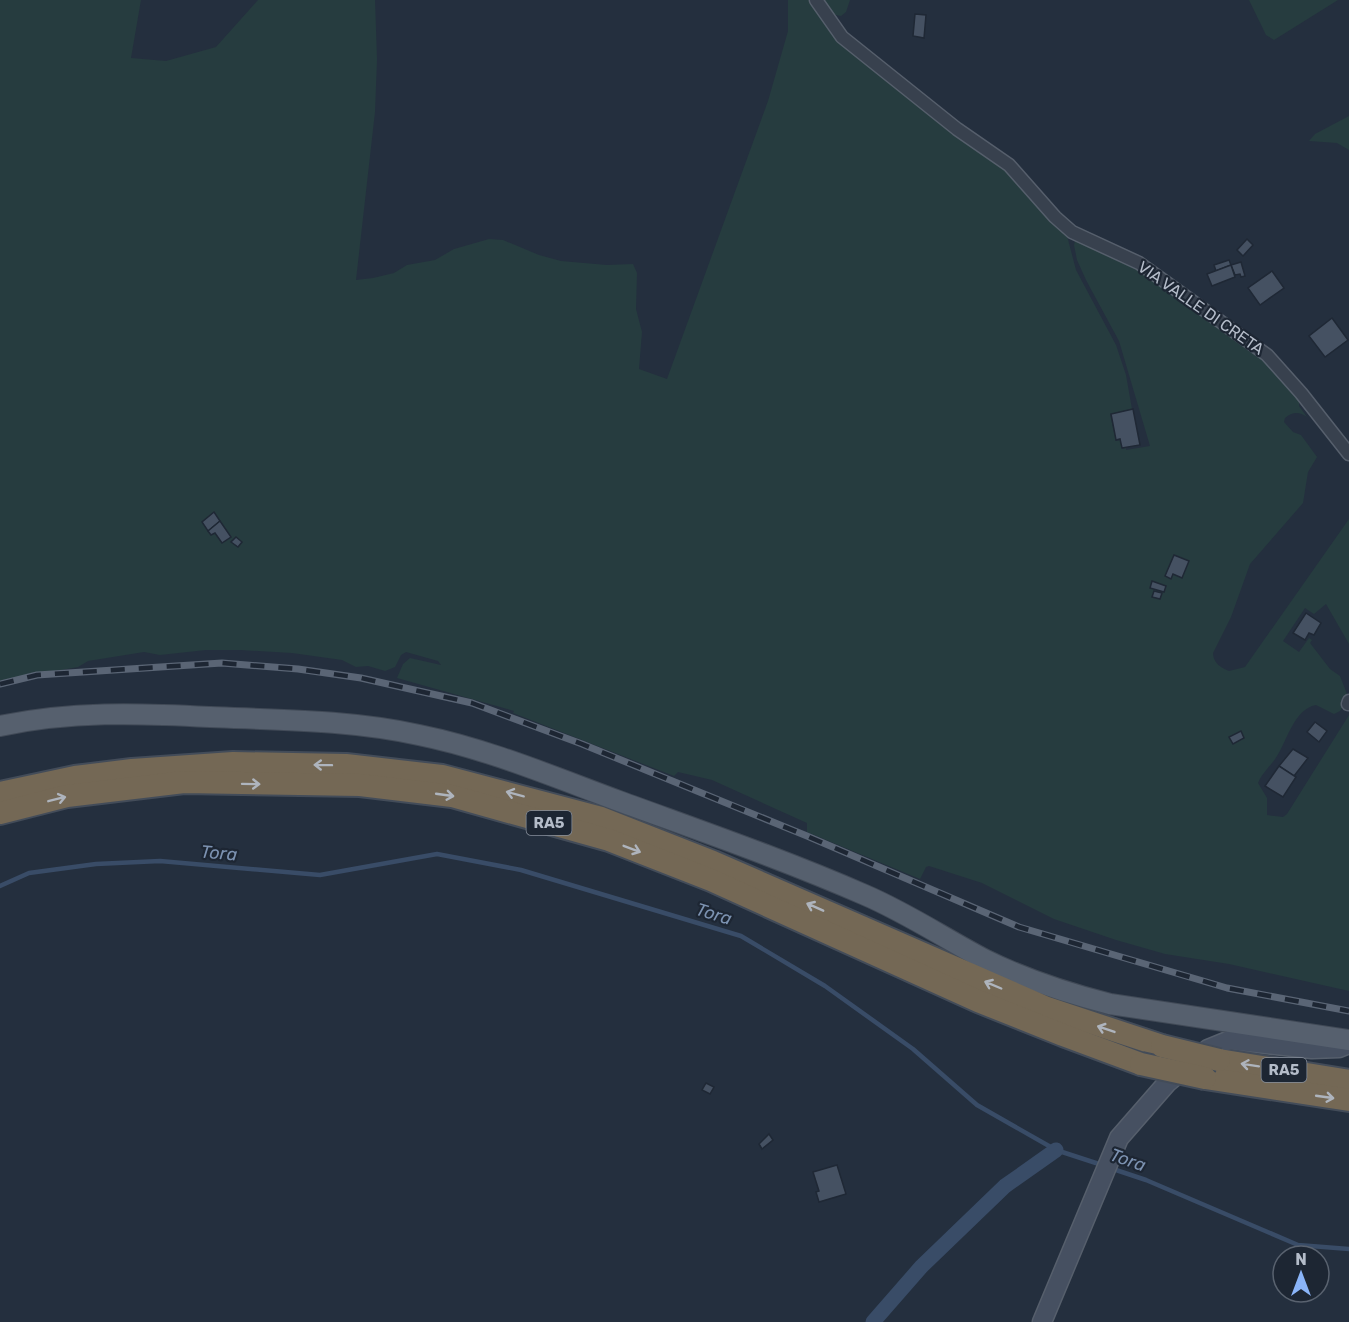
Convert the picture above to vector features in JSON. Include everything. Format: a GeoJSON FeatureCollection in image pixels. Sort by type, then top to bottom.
{"type":"FeatureCollection","features":[{"type":"Feature","properties":{"kind":"highway","name":"RA5"},"geometry":{"type":"LineString","coordinates":[[0,793],[75,777],[132,770],[233,763],[346,765],[442,776],[600,818],[713,862],[1047,1008],[1162,1046],[1219,1060],[1349,1081]]}},
{"type":"Feature","properties":{"kind":"highway","name":"RA5"},"geometry":{"type":"LineString","coordinates":[[0,813],[67,796],[184,782],[360,785],[452,796],[609,840],[681,868],[978,1001],[1140,1064],[1205,1078],[1349,1100]]}},
{"type":"Feature","properties":{"kind":"main road"},"geometry":{"type":"LineString","coordinates":[[0,726],[73,715],[134,714],[374,726],[420,735],[467,747],[577,786],[861,893],[920,922],[987,960],[1029,979],[1074,995],[1110,1004],[1349,1042]]}},
{"type":"Feature","properties":{"kind":"street","name":"VIA VALLE DI CRETA"},"geometry":{"type":"LineString","coordinates":[[816,0],[842,37],[957,129],[1008,165],[1055,217],[1072,232],[1139,263],[1267,355],[1301,393],[1349,454]]}},
{"type":"Feature","properties":{"kind":"street"},"geometry":{"type":"LineString","coordinates":[[1042,1322],[1119,1138],[1167,1083],[1208,1050],[1230,1040],[1312,1050],[1339,1048],[1349,1042]]}},
{"type":"Feature","properties":{"kind":"green space"},"geometry":{"type":"Polygon","coordinates":[[[0,0],[141,0],[131,58],[166,61],[216,47],[258,0],[375,0],[377,60],[375,112],[356,280],[394,273],[407,265],[435,260],[454,249],[489,239],[503,240],[539,255],[561,261],[607,265],[633,264],[637,273],[636,309],[642,332],[639,369],[667,379],[768,101],[788,31],[788,0],[816,0],[826,16],[998,160],[1065,228],[1076,270],[1116,345],[1126,375],[1132,409],[1110,414],[1116,441],[1120,440],[1122,449],[1150,446],[1119,341],[1077,260],[1074,245],[1076,237],[1140,263],[1263,356],[1299,396],[1299,406],[1307,417],[1293,413],[1285,418],[1284,422],[1293,432],[1301,435],[1317,457],[1308,472],[1303,503],[1250,564],[1231,617],[1213,657],[1220,667],[1229,671],[1245,667],[1349,519],[1349,644],[1326,604],[1314,614],[1305,608],[1283,641],[1299,652],[1309,638],[1312,640],[1310,643],[1330,669],[1340,676],[1349,699],[1340,711],[1334,714],[1316,705],[1302,713],[1258,783],[1267,798],[1267,815],[1283,817],[1349,715],[1349,991],[1229,964],[1165,954],[1116,940],[1054,919],[982,883],[929,866],[926,867],[920,879],[807,832],[807,823],[712,780],[678,772],[674,776],[513,713],[514,711],[397,678],[403,664],[410,658],[441,665],[438,661],[406,652],[401,655],[395,667],[385,671],[368,666],[356,667],[342,660],[292,653],[206,650],[160,655],[144,652],[88,661],[78,667],[0,681],[0,0]]]}},
{"type":"Feature","properties":{"kind":"green space"},"geometry":{"type":"Polygon","coordinates":[[[823,0],[850,0],[846,12],[841,16],[831,14],[823,0]]]}},
{"type":"Feature","properties":{"kind":"green space"},"geometry":{"type":"Polygon","coordinates":[[[1249,0],[1338,0],[1274,40],[1266,35],[1249,0]]]}},
{"type":"Feature","properties":{"kind":"green space"},"geometry":{"type":"Polygon","coordinates":[[[1349,116],[1349,150],[1337,143],[1309,141],[1315,134],[1349,116]]]}},
{"type":"Feature","properties":{"kind":"building"},"geometry":{"type":"Polygon","coordinates":[[[915,14],[926,15],[924,38],[913,36],[915,14]]]}},
{"type":"Feature","properties":{"kind":"building"},"geometry":{"type":"Polygon","coordinates":[[[1247,239],[1253,245],[1243,256],[1237,250],[1247,239]]]}},
{"type":"Feature","properties":{"kind":"building"},"geometry":{"type":"Polygon","coordinates":[[[1229,260],[1231,265],[1216,271],[1214,265],[1229,260]]]}},
{"type":"Feature","properties":{"kind":"building"},"geometry":{"type":"Polygon","coordinates":[[[1241,262],[1245,276],[1241,277],[1240,274],[1235,275],[1231,265],[1241,262]]]}},
{"type":"Feature","properties":{"kind":"building"},"geometry":{"type":"Polygon","coordinates":[[[1231,265],[1235,277],[1212,286],[1207,274],[1231,265]]]}},
{"type":"Feature","properties":{"kind":"building"},"geometry":{"type":"Polygon","coordinates":[[[1272,271],[1284,288],[1260,305],[1248,288],[1272,271]]]}},
{"type":"Feature","properties":{"kind":"building"},"geometry":{"type":"Polygon","coordinates":[[[1332,318],[1348,340],[1325,357],[1309,336],[1332,318]]]}},
{"type":"Feature","properties":{"kind":"building"},"geometry":{"type":"Polygon","coordinates":[[[1133,409],[1140,445],[1122,448],[1120,439],[1116,440],[1111,414],[1133,409]]]}},
{"type":"Feature","properties":{"kind":"building"},"geometry":{"type":"Polygon","coordinates":[[[214,512],[220,521],[208,531],[202,522],[214,512]]]}},
{"type":"Feature","properties":{"kind":"building"},"geometry":{"type":"Polygon","coordinates":[[[220,521],[231,537],[222,543],[215,533],[211,535],[208,531],[220,521]]]}},
{"type":"Feature","properties":{"kind":"building"},"geometry":{"type":"Polygon","coordinates":[[[236,537],[242,542],[238,547],[231,542],[236,537]]]}},
{"type":"Feature","properties":{"kind":"building"},"geometry":{"type":"Polygon","coordinates":[[[1174,555],[1189,561],[1182,578],[1173,574],[1171,579],[1165,576],[1174,555]]]}},
{"type":"Feature","properties":{"kind":"building"},"geometry":{"type":"Polygon","coordinates":[[[1152,581],[1166,586],[1164,592],[1150,588],[1152,581]]]}},
{"type":"Feature","properties":{"kind":"building"},"geometry":{"type":"Polygon","coordinates":[[[1154,591],[1162,593],[1160,599],[1152,597],[1154,591]]]}},
{"type":"Feature","properties":{"kind":"building"},"geometry":{"type":"Polygon","coordinates":[[[1306,613],[1321,623],[1314,635],[1309,633],[1305,640],[1293,633],[1306,613]]]}},
{"type":"Feature","properties":{"kind":"building"},"geometry":{"type":"Polygon","coordinates":[[[1315,722],[1327,731],[1319,742],[1307,732],[1315,722]]]}},
{"type":"Feature","properties":{"kind":"building"},"geometry":{"type":"Polygon","coordinates":[[[1241,731],[1244,738],[1233,744],[1229,737],[1241,731]]]}},
{"type":"Feature","properties":{"kind":"building"},"geometry":{"type":"Polygon","coordinates":[[[1293,749],[1308,758],[1294,776],[1279,766],[1293,749]]]}},
{"type":"Feature","properties":{"kind":"building"},"geometry":{"type":"Polygon","coordinates":[[[1279,766],[1296,777],[1283,797],[1265,786],[1279,766]]]}},
{"type":"Feature","properties":{"kind":"building"},"geometry":{"type":"Polygon","coordinates":[[[706,1083],[714,1087],[710,1094],[702,1090],[706,1083]]]}},
{"type":"Feature","properties":{"kind":"building"},"geometry":{"type":"Polygon","coordinates":[[[769,1134],[773,1140],[762,1149],[759,1144],[769,1134]]]}},
{"type":"Feature","properties":{"kind":"building"},"geometry":{"type":"Polygon","coordinates":[[[837,1165],[846,1194],[819,1202],[816,1192],[819,1191],[813,1172],[837,1165]]]}},
{"type":"Feature","properties":{"kind":"waterway","name":"Tora"},"geometry":{"type":"LineString","coordinates":[[0,886],[29,873],[96,864],[160,861],[320,875],[437,854],[521,870],[741,936],[825,986],[913,1049],[977,1105],[1056,1150],[1102,1165]]}},
{"type":"Feature","properties":{"kind":"waterway"},"geometry":{"type":"LineString","coordinates":[[873,1322],[921,1267],[1005,1186],[1056,1150]]}},
{"type":"Feature","properties":{"kind":"waterway","name":"Tora"},"geometry":{"type":"LineString","coordinates":[[1110,1168],[1146,1180],[1298,1245],[1349,1249]]}},
{"type":"Feature","properties":{"kind":"railway"},"geometry":{"type":"LineString","coordinates":[[0,684],[37,675],[222,663],[298,669],[361,678],[472,703],[582,744],[807,836],[1019,927],[1227,988],[1349,1011]]}}]}
